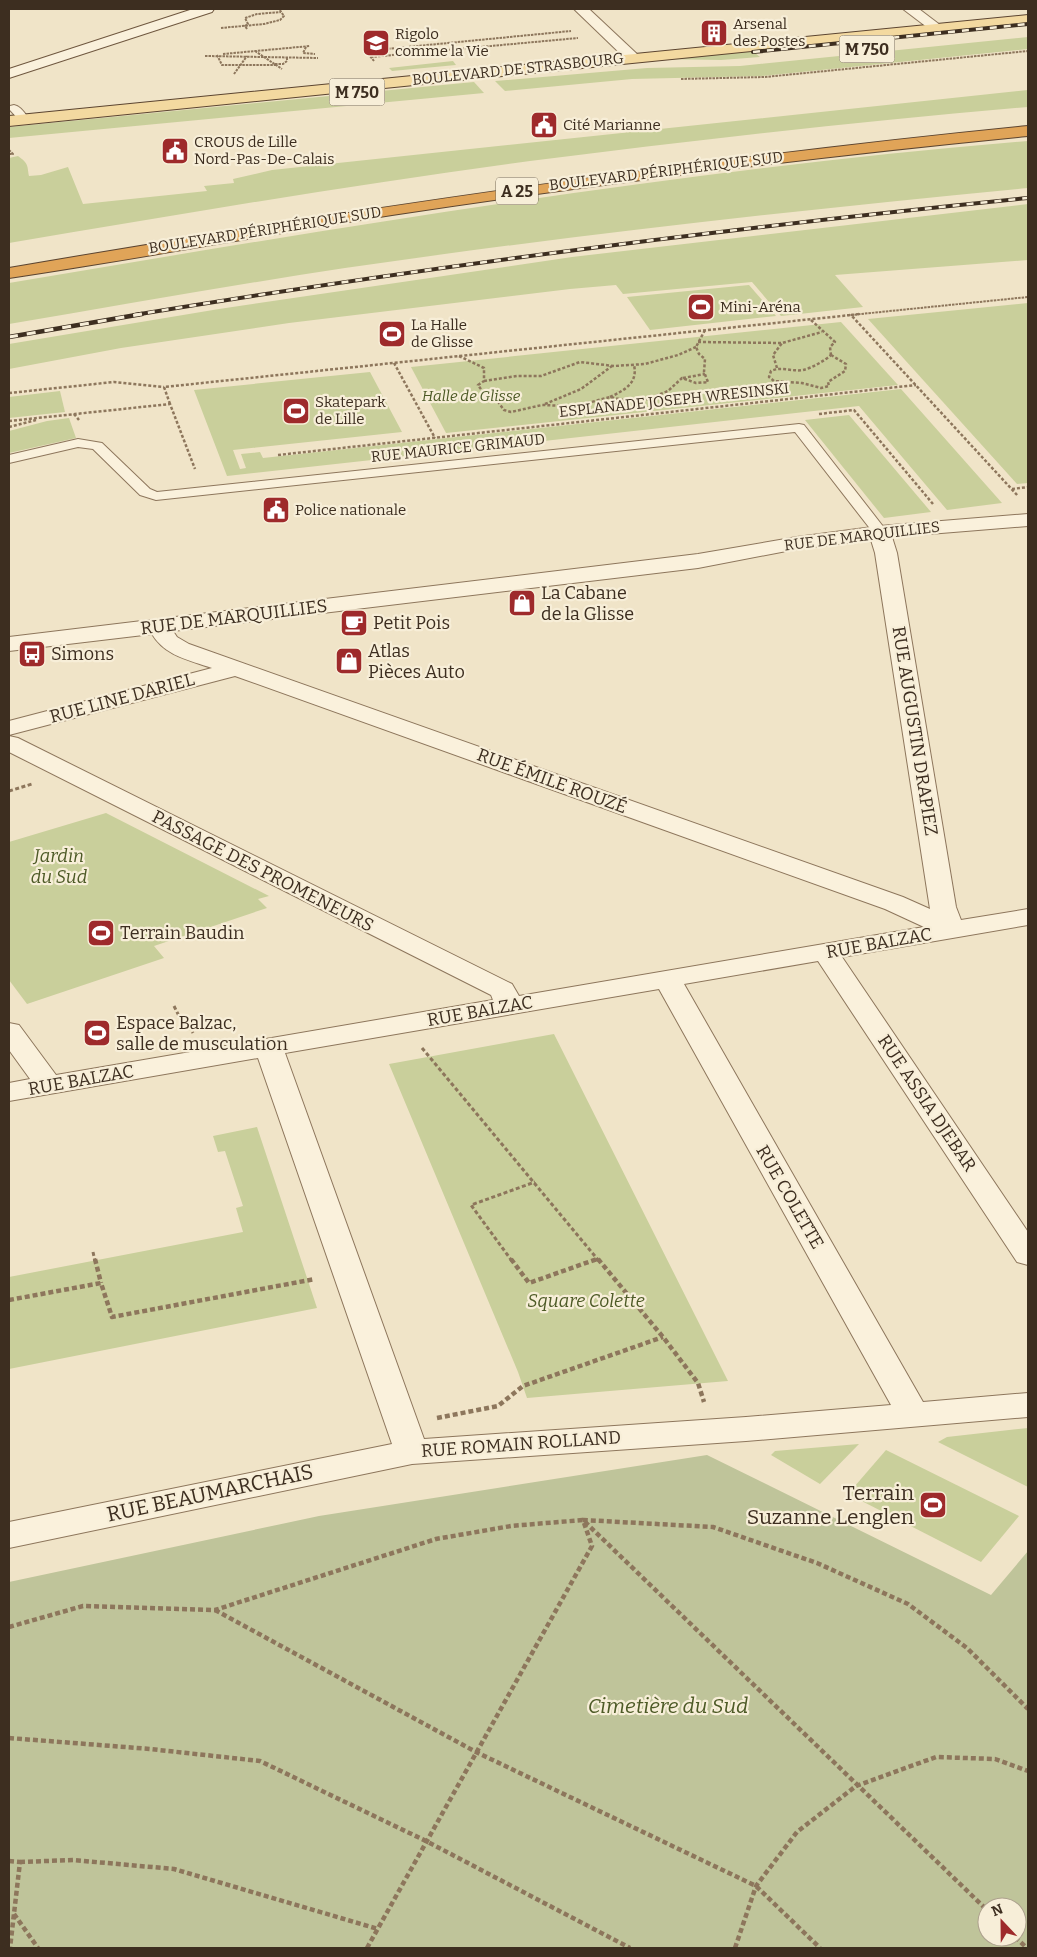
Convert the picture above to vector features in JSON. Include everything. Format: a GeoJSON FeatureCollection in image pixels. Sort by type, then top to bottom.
{"type":"FeatureCollection","features":[{"type":"Feature","properties":{"kind":"highway"},"geometry":{"type":"LineString","coordinates":[[856,132],[1028,116]]}},
{"type":"Feature","properties":{"kind":"highway","name":"BOULEVARD PÉRIPHÉRIQUE SUD"},"geometry":{"type":"LineString","coordinates":[[9,273],[321,220],[563,184],[761,159],[1028,131]]}},
{"type":"Feature","properties":{"kind":"main road","name":"BOULEVARD DE STRASBOURG"},"geometry":{"type":"LineString","coordinates":[[14,118],[1028,19]]}},
{"type":"Feature","properties":{"kind":"main road","name":"BOULEVARD DE STRASBOURG"},"geometry":{"type":"LineString","coordinates":[[14,118],[638,67],[745,62],[1028,33]]}},
{"type":"Feature","properties":{"kind":"main road"},"geometry":{"type":"LineString","coordinates":[[584,63],[650,61],[705,64]]}},
{"type":"Feature","properties":{"kind":"street"},"geometry":{"type":"LineString","coordinates":[[9,65],[182,9]]}},
{"type":"Feature","properties":{"kind":"street"},"geometry":{"type":"LineString","coordinates":[[9,74],[207,9]]}},
{"type":"Feature","properties":{"kind":"street"},"geometry":{"type":"LineString","coordinates":[[581,9],[633,58]]}},
{"type":"Feature","properties":{"kind":"street"},"geometry":{"type":"LineString","coordinates":[[910,9],[937,28]]}},
{"type":"Feature","properties":{"kind":"street","name":"RUE DE MARQUILLIES"},"geometry":{"type":"LineString","coordinates":[[9,644],[698,561],[797,543],[882,537],[1028,522]]}},
{"type":"Feature","properties":{"kind":"street","name":"RUE AUGUSTIN DRAPIEZ"},"geometry":{"type":"LineString","coordinates":[[882,537],[942,907],[951,930]]}},
{"type":"Feature","properties":{"kind":"street","name":"RUE ÉMILE ROUZÉ"},"geometry":{"type":"LineString","coordinates":[[159,626],[164,637],[176,647],[894,903],[951,930]]}},
{"type":"Feature","properties":{"kind":"street","name":"RUE LINE DARIEL"},"geometry":{"type":"LineString","coordinates":[[9,728],[235,669]]}},
{"type":"Feature","properties":{"kind":"street","name":"PASSAGE DES PROMENEURS"},"geometry":{"type":"LineString","coordinates":[[9,743],[502,990],[510,1006]]}},
{"type":"Feature","properties":{"kind":"street","name":"RUE BALZAC"},"geometry":{"type":"LineString","coordinates":[[9,1092],[1028,917]]}},
{"type":"Feature","properties":{"kind":"street","name":"RUE ASSIA DJEBAR"},"geometry":{"type":"LineString","coordinates":[[825,952],[1028,1255]]}},
{"type":"Feature","properties":{"kind":"street","name":"RUE COLETTE"},"geometry":{"type":"LineString","coordinates":[[667,979],[914,1414]]}},
{"type":"Feature","properties":{"kind":"street"},"geometry":{"type":"LineString","coordinates":[[9,1031],[49,1085]]}},
{"type":"Feature","properties":{"kind":"street","name":"RUE ROMAIN ROLLAND"},"geometry":{"type":"LineString","coordinates":[[269,1048],[407,1438],[714,1431],[1028,1404]]}},
{"type":"Feature","properties":{"kind":"street","name":"RUE BEAUMARCHAIS"},"geometry":{"type":"LineString","coordinates":[[9,1535],[407,1438]]}},
{"type":"Feature","properties":{"kind":"lane","name":"RUE MAURICE GRIMAUD"},"geometry":{"type":"LineString","coordinates":[[9,459],[78,444],[96,446],[145,492],[156,496],[799,428],[882,537]]}},
{"type":"Feature","properties":{"kind":"path"},"geometry":{"type":"LineString","coordinates":[[215,29],[280,20],[284,16],[279,9]]}},
{"type":"Feature","properties":{"kind":"path"},"geometry":{"type":"LineString","coordinates":[[245,26],[248,24],[245,18],[257,14],[282,12]]}},
{"type":"Feature","properties":{"kind":"path"},"geometry":{"type":"LineString","coordinates":[[245,26],[247,30]]}},
{"type":"Feature","properties":{"kind":"path"},"geometry":{"type":"LineString","coordinates":[[376,62],[366,51],[554,33],[605,32]]}},
{"type":"Feature","properties":{"kind":"path"},"geometry":{"type":"LineString","coordinates":[[371,57],[560,39],[605,32]]}},
{"type":"Feature","properties":{"kind":"path"},"geometry":{"type":"LineString","coordinates":[[554,33],[560,39]]}},
{"type":"Feature","properties":{"kind":"path"},"geometry":{"type":"LineString","coordinates":[[503,38],[509,44]]}},
{"type":"Feature","properties":{"kind":"path"},"geometry":{"type":"LineString","coordinates":[[217,55],[308,46],[303,53],[315,54]]}},
{"type":"Feature","properties":{"kind":"path"},"geometry":{"type":"LineString","coordinates":[[255,51],[282,69]]}},
{"type":"Feature","properties":{"kind":"path"},"geometry":{"type":"LineString","coordinates":[[217,55],[318,58]]}},
{"type":"Feature","properties":{"kind":"path"},"geometry":{"type":"LineString","coordinates":[[217,55],[222,65],[276,65],[287,62],[287,57]]}},
{"type":"Feature","properties":{"kind":"path"},"geometry":{"type":"LineString","coordinates":[[234,74],[247,56]]}},
{"type":"Feature","properties":{"kind":"path"},"geometry":{"type":"LineString","coordinates":[[9,149],[13,154],[9,154]]}},
{"type":"Feature","properties":{"kind":"path"},"geometry":{"type":"LineString","coordinates":[[9,393],[114,382],[164,387],[1028,297]]}},
{"type":"Feature","properties":{"kind":"path"},"geometry":{"type":"LineString","coordinates":[[852,315],[1012,489],[1028,487]]}},
{"type":"Feature","properties":{"kind":"path"},"geometry":{"type":"LineString","coordinates":[[810,319],[835,342],[830,347],[831,355]]}},
{"type":"Feature","properties":{"kind":"path"},"geometry":{"type":"LineString","coordinates":[[612,366],[596,380],[558,400],[511,412],[504,410],[493,395],[483,392],[478,385],[484,381],[497,382],[518,376],[534,377],[544,375],[563,365],[580,362],[612,366],[634,365],[685,354],[696,347],[704,330]]}},
{"type":"Feature","properties":{"kind":"path"},"geometry":{"type":"LineString","coordinates":[[698,342],[782,343],[822,332]]}},
{"type":"Feature","properties":{"kind":"path"},"geometry":{"type":"LineString","coordinates":[[777,368],[773,355],[782,343]]}},
{"type":"Feature","properties":{"kind":"path"},"geometry":{"type":"LineString","coordinates":[[682,378],[696,382],[708,382],[705,374],[705,359],[699,354],[696,347]]}},
{"type":"Feature","properties":{"kind":"path"},"geometry":{"type":"LineString","coordinates":[[831,355],[846,364],[845,371],[828,382],[828,386],[821,388],[802,383],[774,381],[769,377],[771,371],[777,368],[802,370],[824,361],[831,355]]}},
{"type":"Feature","properties":{"kind":"path"},"geometry":{"type":"LineString","coordinates":[[458,356],[484,368],[484,381]]}},
{"type":"Feature","properties":{"kind":"path"},"geometry":{"type":"LineString","coordinates":[[394,363],[435,438]]}},
{"type":"Feature","properties":{"kind":"path"},"geometry":{"type":"LineString","coordinates":[[542,405],[569,406],[610,397],[627,390],[632,385],[636,370],[634,365]]}},
{"type":"Feature","properties":{"kind":"path"},"geometry":{"type":"LineString","coordinates":[[610,397],[617,401],[647,398],[668,391],[676,380],[705,374]]}},
{"type":"Feature","properties":{"kind":"path","name":"ESPLANADE JOSEPH WRESINSKI"},"geometry":{"type":"LineString","coordinates":[[278,455],[916,385]]}},
{"type":"Feature","properties":{"kind":"path"},"geometry":{"type":"LineString","coordinates":[[164,387],[197,472]]}},
{"type":"Feature","properties":{"kind":"path"},"geometry":{"type":"LineString","coordinates":[[9,421],[170,404]]}},
{"type":"Feature","properties":{"kind":"path"},"geometry":{"type":"LineString","coordinates":[[9,427],[48,417]]}},
{"type":"Feature","properties":{"kind":"path"},"geometry":{"type":"LineString","coordinates":[[9,791],[34,783]]}},
{"type":"Feature","properties":{"kind":"path"},"geometry":{"type":"LineString","coordinates":[[174,1006],[181,1020],[190,1027],[194,1034]]}},
{"type":"Feature","properties":{"kind":"path"},"geometry":{"type":"LineString","coordinates":[[402,1024],[663,1337],[698,1383],[714,1431]]}},
{"type":"Feature","properties":{"kind":"path"},"geometry":{"type":"LineString","coordinates":[[535,1182],[471,1205],[529,1283],[598,1259]]}},
{"type":"Feature","properties":{"kind":"path"},"geometry":{"type":"LineString","coordinates":[[93,1252],[112,1317],[348,1272]]}},
{"type":"Feature","properties":{"kind":"path"},"geometry":{"type":"LineString","coordinates":[[9,1300],[101,1283]]}},
{"type":"Feature","properties":{"kind":"path"},"geometry":{"type":"LineString","coordinates":[[407,1438],[498,1406],[523,1386],[663,1337]]}},
{"type":"Feature","properties":{"kind":"path"},"geometry":{"type":"LineString","coordinates":[[367,1948],[592,1546],[583,1520]]}},
{"type":"Feature","properties":{"kind":"path"},"geometry":{"type":"LineString","coordinates":[[583,1520],[856,1786],[977,1901]]}},
{"type":"Feature","properties":{"kind":"path"},"geometry":{"type":"LineString","coordinates":[[9,1627],[83,1606],[215,1610],[436,1539],[511,1526],[583,1520],[713,1527],[817,1563],[908,1604],[968,1648],[1028,1709]]}},
{"type":"Feature","properties":{"kind":"path"},"geometry":{"type":"LineString","coordinates":[[215,1610],[476,1752],[756,1886],[820,1948]]}},
{"type":"Feature","properties":{"kind":"path"},"geometry":{"type":"LineString","coordinates":[[9,1738],[260,1761],[426,1841],[630,1948]]}},
{"type":"Feature","properties":{"kind":"path"},"geometry":{"type":"LineString","coordinates":[[735,1948],[756,1886],[797,1832],[856,1786],[936,1757],[995,1759],[1028,1771]]}},
{"type":"Feature","properties":{"kind":"path"},"geometry":{"type":"LineString","coordinates":[[9,1861],[73,1860],[174,1868],[378,1929]]}},
{"type":"Feature","properties":{"kind":"path"},"geometry":{"type":"LineString","coordinates":[[10,1948],[20,1862]]}},
{"type":"Feature","properties":{"kind":"path"},"geometry":{"type":"LineString","coordinates":[[14,1914],[38,1948]]}},
{"type":"Feature","properties":{"kind":"green space"},"geometry":{"type":"Polygon","coordinates":[[[1028,37],[1028,49],[761,76],[632,79],[505,91],[495,81],[647,68],[740,66],[1028,37]]]}},
{"type":"Feature","properties":{"kind":"green space"},"geometry":{"type":"Polygon","coordinates":[[[750,49],[760,57],[721,60],[656,59],[750,49]]]}},
{"type":"Feature","properties":{"kind":"green space"},"geometry":{"type":"Polygon","coordinates":[[[453,61],[456,65],[392,71],[389,68],[453,61]]]}},
{"type":"Feature","properties":{"kind":"green space"},"geometry":{"type":"Polygon","coordinates":[[[474,82],[484,93],[9,138],[9,127],[474,82]]]}},
{"type":"Feature","properties":{"kind":"green space"},"geometry":{"type":"Polygon","coordinates":[[[1028,90],[1028,107],[779,131],[530,161],[334,189],[9,243],[9,158],[18,156],[27,165],[29,176],[41,175],[68,167],[83,204],[207,191],[204,186],[234,183],[233,179],[272,170],[1028,90]]]}},
{"type":"Feature","properties":{"kind":"green space"},"geometry":{"type":"Polygon","coordinates":[[[1028,141],[1028,188],[686,224],[430,256],[261,281],[9,324],[9,283],[390,220],[644,183],[900,153],[1028,141]]]}},
{"type":"Feature","properties":{"kind":"green space"},"geometry":{"type":"Polygon","coordinates":[[[1028,204],[1028,260],[835,275],[863,307],[781,316],[752,282],[623,294],[616,285],[289,323],[121,348],[9,369],[9,344],[219,309],[572,257],[1028,204]]]}},
{"type":"Feature","properties":{"kind":"green space","name":"Mini-Aréna"},"geometry":{"type":"Polygon","coordinates":[[[749,285],[776,316],[650,330],[627,297],[749,285]]]}},
{"type":"Feature","properties":{"kind":"green space"},"geometry":{"type":"Polygon","coordinates":[[[1028,303],[1028,483],[1017,484],[868,319],[1028,303]]]}},
{"type":"Feature","properties":{"kind":"green space","name":"Halle de Glisse"},"geometry":{"type":"Polygon","coordinates":[[[841,322],[898,385],[446,433],[411,367],[841,322]]]}},
{"type":"Feature","properties":{"kind":"green space"},"geometry":{"type":"Polygon","coordinates":[[[370,372],[402,432],[233,450],[240,469],[246,468],[241,454],[260,452],[263,458],[901,389],[1002,503],[947,510],[859,406],[227,476],[194,390],[370,372]]]}},
{"type":"Feature","properties":{"kind":"green space"},"geometry":{"type":"Polygon","coordinates":[[[60,391],[65,412],[9,418],[9,397],[60,391]]]}},
{"type":"Feature","properties":{"kind":"green space"},"geometry":{"type":"Polygon","coordinates":[[[849,415],[931,512],[884,518],[805,420],[849,415]]]}},
{"type":"Feature","properties":{"kind":"green space"},"geometry":{"type":"Polygon","coordinates":[[[69,418],[76,438],[9,453],[9,431],[47,421],[69,418]]]}},
{"type":"Feature","properties":{"kind":"green space","name":"Terrain Baudin"},"geometry":{"type":"Polygon","coordinates":[[[106,813],[269,896],[258,899],[267,908],[154,946],[164,958],[27,1004],[9,980],[9,842],[106,813]]]}},
{"type":"Feature","properties":{"kind":"green space","name":"Square Colette"},"geometry":{"type":"Polygon","coordinates":[[[554,1034],[728,1381],[527,1398],[518,1372],[389,1064],[554,1034]]]}},
{"type":"Feature","properties":{"kind":"green space"},"geometry":{"type":"Polygon","coordinates":[[[257,1127],[317,1308],[9,1369],[9,1277],[243,1232],[236,1208],[243,1206],[225,1151],[218,1152],[213,1136],[257,1127]]]}},
{"type":"Feature","properties":{"kind":"green space"},"geometry":{"type":"Polygon","coordinates":[[[1028,1428],[1028,1487],[938,1442],[947,1437],[1028,1428]]]}},
{"type":"Feature","properties":{"kind":"green space"},"geometry":{"type":"Polygon","coordinates":[[[859,1444],[820,1484],[771,1455],[775,1451],[859,1444]]]}},
{"type":"Feature","properties":{"kind":"green space","name":"Terrain Suzanne Lenglen"},"geometry":{"type":"Polygon","coordinates":[[[886,1450],[1019,1516],[981,1562],[848,1494],[886,1450]]]}},
{"type":"Feature","properties":{"kind":"green space","name":"Cimetière du Sud"},"geometry":{"type":"Polygon","coordinates":[[[707,1455],[991,1595],[1028,1551],[1028,1948],[9,1948],[9,1582],[319,1516],[707,1455]]]}},
{"type":"Feature","properties":{"kind":"railway"},"geometry":{"type":"LineString","coordinates":[[753,52],[1028,24]]}},
{"type":"Feature","properties":{"kind":"railway"},"geometry":{"type":"LineString","coordinates":[[134,315],[357,280],[580,249],[1028,198]]}},
{"type":"Feature","properties":{"kind":"railway"},"geometry":{"type":"LineString","coordinates":[[9,337],[142,314]]}},
{"type":"Feature","properties":{"kind":"place","name":"Arsenal des Postes"},"geometry":{"type":"Point","coordinates":[714,33]}},
{"type":"Feature","properties":{"kind":"place","name":"Rigolo comme la Vie"},"geometry":{"type":"Point","coordinates":[376,43]}},
{"type":"Feature","properties":{"kind":"place","name":"Cité Marianne"},"geometry":{"type":"Point","coordinates":[544,125]}},
{"type":"Feature","properties":{"kind":"place","name":"CROUS de Lille Nord-Pas-De-Calais"},"geometry":{"type":"Point","coordinates":[175,151]}},
{"type":"Feature","properties":{"kind":"place","name":"Mini-Aréna"},"geometry":{"type":"Point","coordinates":[701,307]}},
{"type":"Feature","properties":{"kind":"place","name":"La Halle de Glisse"},"geometry":{"type":"Point","coordinates":[392,334]}},
{"type":"Feature","properties":{"kind":"place","name":"Skatepark de Lille"},"geometry":{"type":"Point","coordinates":[296,411]}},
{"type":"Feature","properties":{"kind":"place","name":"Police nationale"},"geometry":{"type":"Point","coordinates":[276,510]}},
{"type":"Feature","properties":{"kind":"place","name":"La Cabane de la Glisse"},"geometry":{"type":"Point","coordinates":[522,603]}},
{"type":"Feature","properties":{"kind":"place","name":"Petit Pois"},"geometry":{"type":"Point","coordinates":[354,623]}},
{"type":"Feature","properties":{"kind":"place","name":"Simons"},"geometry":{"type":"Point","coordinates":[32,654]}},
{"type":"Feature","properties":{"kind":"place","name":"Atlas Pièces Auto"},"geometry":{"type":"Point","coordinates":[349,661]}},
{"type":"Feature","properties":{"kind":"place","name":"Terrain Baudin"},"geometry":{"type":"Point","coordinates":[101,933]}},
{"type":"Feature","properties":{"kind":"place","name":"Espace Balzac, salle de musculation"},"geometry":{"type":"Point","coordinates":[97,1033]}},
{"type":"Feature","properties":{"kind":"place","name":"Terrain Suzanne Lenglen"},"geometry":{"type":"Point","coordinates":[933,1505]}},
{"type":"Feature","properties":{"kind":"park label","name":"Jardin du Sud"},"geometry":{"type":"Point","coordinates":[59,866]}}]}
